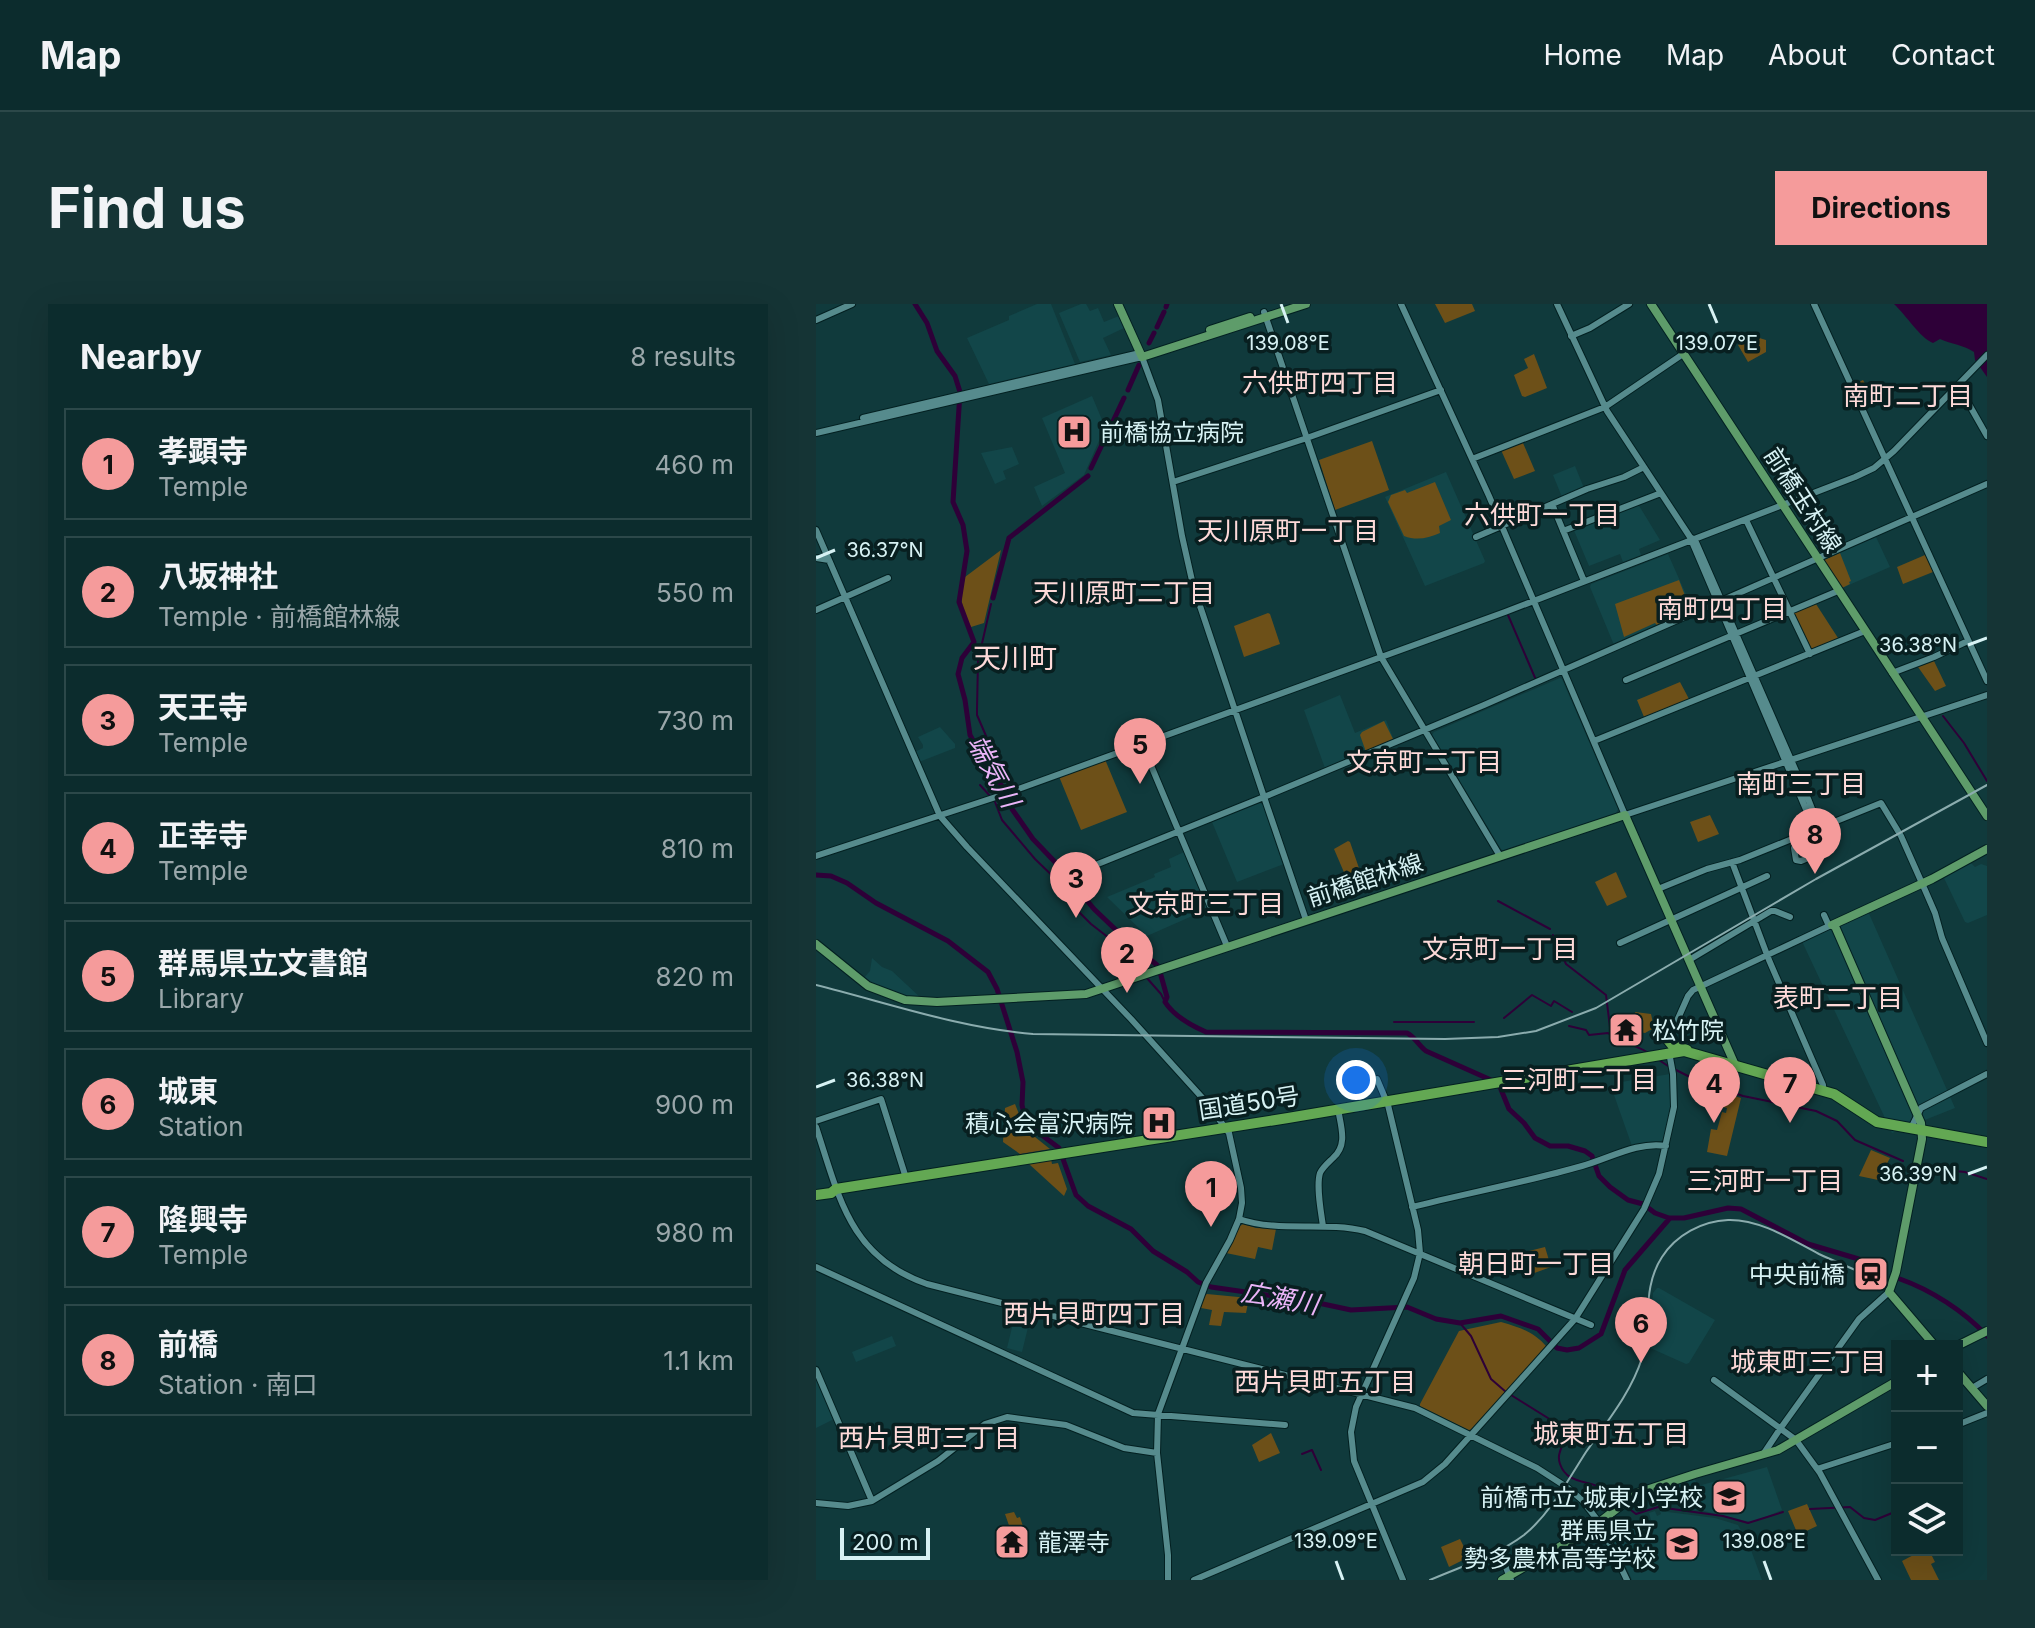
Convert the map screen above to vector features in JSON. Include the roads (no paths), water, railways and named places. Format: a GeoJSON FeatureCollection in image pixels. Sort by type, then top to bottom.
{"type":"FeatureCollection","features":[{"type":"Feature","properties":{"kind":"highway"},"geometry":{"type":"LineString","coordinates":[[1668,1040],[1672,1045],[1688,1051]]}},
{"type":"Feature","properties":{"kind":"highway","name":"国道50号"},"geometry":{"type":"LineString","coordinates":[[816,1192],[831,1193],[836,1189],[1688,1051],[1823,1090],[1840,1097],[1877,1122],[1987,1142]]}},
{"type":"Feature","properties":{"kind":"main road"},"geometry":{"type":"LineString","coordinates":[[1118,304],[1141,355],[1306,304]]}},
{"type":"Feature","properties":{"kind":"main road"},"geometry":{"type":"LineString","coordinates":[[1265,315],[1289,304]]}},
{"type":"Feature","properties":{"kind":"main road","name":"前橋玉村線"},"geometry":{"type":"LineString","coordinates":[[1651,304],[1987,816]]}},
{"type":"Feature","properties":{"kind":"main road","name":"前橋玉村線"},"geometry":{"type":"LineString","coordinates":[[1921,717],[1987,823]]}},
{"type":"Feature","properties":{"kind":"main road"},"geometry":{"type":"LineString","coordinates":[[1625,815],[1735,1065]]}},
{"type":"Feature","properties":{"kind":"main road","name":"前橋館林線"},"geometry":{"type":"LineString","coordinates":[[816,944],[868,986],[894,996],[924,1002],[1075,995],[1103,989],[1625,815]]}},
{"type":"Feature","properties":{"kind":"main road"},"geometry":{"type":"LineString","coordinates":[[1930,1340],[1889,1292],[1922,1139],[1928,1132],[1921,1123],[1832,925],[1987,849]]}},
{"type":"Feature","properties":{"kind":"main road"},"geometry":{"type":"LineString","coordinates":[[1963,1343],[1985,1332]]}},
{"type":"Feature","properties":{"kind":"main road"},"geometry":{"type":"LineString","coordinates":[[1963,1378],[1987,1406]]}},
{"type":"Feature","properties":{"kind":"main road"},"geometry":{"type":"LineString","coordinates":[[1507,1578],[1578,1536],[1646,1489],[1778,1450],[1891,1385]]}},
{"type":"Feature","properties":{"kind":"street"},"geometry":{"type":"LineString","coordinates":[[816,320],[852,304]]}},
{"type":"Feature","properties":{"kind":"street"},"geometry":{"type":"LineString","coordinates":[[1401,304],[1472,459],[1625,815],[1987,695]]}},
{"type":"Feature","properties":{"kind":"street"},"geometry":{"type":"LineString","coordinates":[[1557,304],[1605,407],[1692,539],[1789,761],[1827,849],[1798,861],[1793,849],[1814,839],[1817,828]]}},
{"type":"Feature","properties":{"kind":"street"},"geometry":{"type":"LineString","coordinates":[[1571,336],[1629,304]]}},
{"type":"Feature","properties":{"kind":"street"},"geometry":{"type":"LineString","coordinates":[[1814,304],[1987,681]]}},
{"type":"Feature","properties":{"kind":"street"},"geometry":{"type":"LineString","coordinates":[[1265,315],[1381,657],[1500,856]]}},
{"type":"Feature","properties":{"kind":"street"},"geometry":{"type":"LineString","coordinates":[[1472,459],[1605,407],[1683,354]]}},
{"type":"Feature","properties":{"kind":"street"},"geometry":{"type":"LineString","coordinates":[[816,430],[1141,355],[1158,400],[1193,585],[1306,920]]}},
{"type":"Feature","properties":{"kind":"street"},"geometry":{"type":"LineString","coordinates":[[816,856],[940,816],[1381,657],[1863,474],[1885,459],[1987,355]]}},
{"type":"Feature","properties":{"kind":"street"},"geometry":{"type":"LineString","coordinates":[[1957,386],[1987,436]]}},
{"type":"Feature","properties":{"kind":"street"},"geometry":{"type":"LineString","coordinates":[[1173,482],[1441,390]]}},
{"type":"Feature","properties":{"kind":"street"},"geometry":{"type":"LineString","coordinates":[[1476,537],[1644,467]]}},
{"type":"Feature","properties":{"kind":"street"},"geometry":{"type":"LineString","coordinates":[[1078,872],[1425,731],[1987,484]]}},
{"type":"Feature","properties":{"kind":"street"},"geometry":{"type":"LineString","coordinates":[[1563,531],[1661,493]]}},
{"type":"Feature","properties":{"kind":"street"},"geometry":{"type":"LineString","coordinates":[[1552,504],[1584,581]]}},
{"type":"Feature","properties":{"kind":"street"},"geometry":{"type":"LineString","coordinates":[[1746,520],[1810,654]]}},
{"type":"Feature","properties":{"kind":"street"},"geometry":{"type":"LineString","coordinates":[[816,530],[940,816],[1103,989],[1227,1128],[1241,1188],[1239,1219],[1205,1285],[1158,1414],[1157,1453],[1168,1580]]}},
{"type":"Feature","properties":{"kind":"street"},"geometry":{"type":"LineString","coordinates":[[816,558],[829,560]]}},
{"type":"Feature","properties":{"kind":"street"},"geometry":{"type":"LineString","coordinates":[[816,610],[888,578]]}},
{"type":"Feature","properties":{"kind":"street"},"geometry":{"type":"LineString","coordinates":[[1626,680],[1838,591]]}},
{"type":"Feature","properties":{"kind":"street"},"geometry":{"type":"LineString","coordinates":[[1594,741],[1865,631]]}},
{"type":"Feature","properties":{"kind":"street"},"geometry":{"type":"LineString","coordinates":[[1892,673],[1968,641]]}},
{"type":"Feature","properties":{"kind":"street"},"geometry":{"type":"LineString","coordinates":[[1142,744],[1227,946]]}},
{"type":"Feature","properties":{"kind":"street"},"geometry":{"type":"LineString","coordinates":[[1658,889],[1881,803],[1923,883],[1947,950],[1987,1043]]}},
{"type":"Feature","properties":{"kind":"street"},"geometry":{"type":"LineString","coordinates":[[1732,862],[1823,1090]]}},
{"type":"Feature","properties":{"kind":"street"},"geometry":{"type":"LineString","coordinates":[[1620,943],[1767,876]]}},
{"type":"Feature","properties":{"kind":"street"},"geometry":{"type":"LineString","coordinates":[[1689,960],[1773,911],[1790,917]]}},
{"type":"Feature","properties":{"kind":"street"},"geometry":{"type":"LineString","coordinates":[[1194,1580],[1418,1484],[1445,1464],[1575,1319],[1653,1192],[1674,1107],[1668,1040],[1689,994],[1700,986],[1832,925],[1824,915]]}},
{"type":"Feature","properties":{"kind":"street"},"geometry":{"type":"LineString","coordinates":[[1905,1128],[1912,1126],[1916,1110],[1987,1074]]}},
{"type":"Feature","properties":{"kind":"street"},"geometry":{"type":"LineString","coordinates":[[1377,1079],[1387,1102],[1418,1230],[1420,1253],[1402,1307],[1356,1407],[1351,1444],[1358,1475],[1403,1580]]}},
{"type":"Feature","properties":{"kind":"street"},"geometry":{"type":"LineString","coordinates":[[906,1178],[881,1099],[816,1124],[846,1215],[866,1244],[885,1262],[908,1276],[927,1284],[1415,1408],[1562,1483],[1582,1500],[1599,1522],[1627,1580]]}},
{"type":"Feature","properties":{"kind":"street"},"geometry":{"type":"LineString","coordinates":[[1323,1226],[1319,1176],[1342,1146],[1338,1109]]}},
{"type":"Feature","properties":{"kind":"street"},"geometry":{"type":"LineString","coordinates":[[1412,1207],[1651,1145],[1666,1146]]}},
{"type":"Feature","properties":{"kind":"street"},"geometry":{"type":"LineString","coordinates":[[1239,1219],[1264,1225],[1341,1227],[1365,1231],[1591,1325]]}},
{"type":"Feature","properties":{"kind":"street"},"geometry":{"type":"LineString","coordinates":[[816,1267],[1133,1413],[1285,1425]]}},
{"type":"Feature","properties":{"kind":"street"},"geometry":{"type":"LineString","coordinates":[[1763,1455],[1859,1319],[1889,1292]]}},
{"type":"Feature","properties":{"kind":"street"},"geometry":{"type":"LineString","coordinates":[[816,1370],[872,1501]]}},
{"type":"Feature","properties":{"kind":"street"},"geometry":{"type":"LineString","coordinates":[[1972,1388],[1987,1379]]}},
{"type":"Feature","properties":{"kind":"street"},"geometry":{"type":"LineString","coordinates":[[1714,1380],[1796,1440],[1840,1508],[1878,1580]]}},
{"type":"Feature","properties":{"kind":"street"},"geometry":{"type":"LineString","coordinates":[[1963,1423],[1987,1413]]}},
{"type":"Feature","properties":{"kind":"street"},"geometry":{"type":"LineString","coordinates":[[816,1503],[848,1506],[872,1501],[938,1461],[985,1424],[1007,1417],[1066,1425],[1124,1448],[1157,1453]]}},
{"type":"Feature","properties":{"kind":"street"},"geometry":{"type":"LineString","coordinates":[[1817,1469],[1891,1445]]}},
{"type":"Feature","properties":{"kind":"street"},"geometry":{"type":"LineString","coordinates":[[1501,1555],[1507,1578]]}},
{"type":"Feature","properties":{"kind":"waterway","name":"端気川"},"geometry":{"type":"LineString","coordinates":[[915,304],[927,323],[937,351],[955,376],[960,392],[953,502],[963,525],[967,551],[959,602],[974,642],[962,658],[958,674],[970,735],[1002,786],[1012,809],[1033,839],[1094,909],[1157,965]]}},
{"type":"Feature","properties":{"kind":"waterway"},"geometry":{"type":"LineString","coordinates":[[1157,327],[1164,312]]}},
{"type":"Feature","properties":{"kind":"waterway"},"geometry":{"type":"LineString","coordinates":[[1149,343],[1154,333]]}},
{"type":"Feature","properties":{"kind":"waterway"},"geometry":{"type":"LineString","coordinates":[[1128,390],[1139,365]]}},
{"type":"Feature","properties":{"kind":"waterway"},"geometry":{"type":"LineString","coordinates":[[1091,468],[1124,398]]}},
{"type":"Feature","properties":{"kind":"waterway"},"geometry":{"type":"LineString","coordinates":[[993,598],[1009,538],[1088,476]]}},
{"type":"Feature","properties":{"kind":"waterway"},"geometry":{"type":"LineString","coordinates":[[991,604],[978,661],[977,715],[996,759]]}},
{"type":"Feature","properties":{"kind":"waterway"},"geometry":{"type":"LineString","coordinates":[[1508,615],[1536,680]]}},
{"type":"Feature","properties":{"kind":"waterway"},"geometry":{"type":"LineString","coordinates":[[1943,716],[1987,781]]}},
{"type":"Feature","properties":{"kind":"waterway"},"geometry":{"type":"LineString","coordinates":[[980,785],[991,797]]}},
{"type":"Feature","properties":{"kind":"waterway"},"geometry":{"type":"LineString","coordinates":[[995,802],[1002,820],[1063,886],[1074,907],[1127,952],[1143,971]]}},
{"type":"Feature","properties":{"kind":"waterway","name":"広瀬川"},"geometry":{"type":"LineString","coordinates":[[816,875],[831,876],[847,883],[876,903],[948,941],[988,972],[997,989],[1017,1052],[1025,1118],[1031,1127],[1059,1148],[1076,1195],[1088,1206],[1131,1229],[1153,1251],[1198,1282],[1211,1287],[1351,1310],[1407,1307],[1436,1319],[1460,1323],[1501,1316],[1538,1329],[1557,1348],[1567,1350],[1579,1348],[1601,1334],[1625,1270],[1670,1218],[1728,1208],[1741,1209],[1808,1244],[1862,1260]]}},
{"type":"Feature","properties":{"kind":"waterway"},"geometry":{"type":"LineString","coordinates":[[1498,901],[1550,929]]}},
{"type":"Feature","properties":{"kind":"waterway"},"geometry":{"type":"LineString","coordinates":[[1553,935],[1566,964],[1606,995],[1611,1035]]}},
{"type":"Feature","properties":{"kind":"waterway","name":"端気川"},"geometry":{"type":"LineString","coordinates":[[1160,972],[1167,997],[1165,1002],[1183,1020],[1206,1032],[1407,1033],[1426,1051],[1491,1080]]}},
{"type":"Feature","properties":{"kind":"waterway"},"geometry":{"type":"LineString","coordinates":[[1146,977],[1165,1002]]}},
{"type":"Feature","properties":{"kind":"waterway"},"geometry":{"type":"LineString","coordinates":[[1504,1018],[1532,995],[1551,1006],[1554,1001],[1572,1012]]}},
{"type":"Feature","properties":{"kind":"waterway"},"geometry":{"type":"LineString","coordinates":[[1394,1022],[1474,1022]]}},
{"type":"Feature","properties":{"kind":"waterway"},"geometry":{"type":"LineString","coordinates":[[1569,1026],[1586,1030],[1589,1035],[1608,1033],[1647,1052]]}},
{"type":"Feature","properties":{"kind":"waterway"},"geometry":{"type":"LineString","coordinates":[[1659,1060],[1668,1066]]}},
{"type":"Feature","properties":{"kind":"waterway"},"geometry":{"type":"LineString","coordinates":[[1676,1070],[1743,1096],[1816,1111],[1837,1121],[1855,1140],[1903,1161]]}},
{"type":"Feature","properties":{"kind":"waterway","name":"端気川"},"geometry":{"type":"LineString","coordinates":[[1500,1087],[1509,1109],[1535,1138],[1550,1146],[1568,1146],[1585,1151],[1592,1156],[1599,1176],[1610,1187],[1628,1200],[1669,1218]]}},
{"type":"Feature","properties":{"kind":"waterway"},"geometry":{"type":"LineString","coordinates":[[1923,1168],[1965,1172],[1987,1179]]}},
{"type":"Feature","properties":{"kind":"waterway","name":"広瀬川"},"geometry":{"type":"LineString","coordinates":[[1900,1279],[1946,1302],[1987,1336]]}},
{"type":"Feature","properties":{"kind":"waterway"},"geometry":{"type":"LineString","coordinates":[[1460,1323],[1471,1336],[1491,1379],[1506,1392]]}},
{"type":"Feature","properties":{"kind":"waterway"},"geometry":{"type":"LineString","coordinates":[[1511,1395],[1564,1428],[1565,1438],[1559,1459],[1567,1475],[1596,1485],[1623,1503]]}},
{"type":"Feature","properties":{"kind":"waterway"},"geometry":{"type":"LineString","coordinates":[[1302,1454],[1312,1450],[1321,1470]]}},
{"type":"Feature","properties":{"kind":"waterway"},"geometry":{"type":"LineString","coordinates":[[1627,1507],[1636,1514],[1658,1507],[1723,1516],[1748,1523],[1783,1512]]}},
{"type":"Feature","properties":{"kind":"waterway"},"geometry":{"type":"LineString","coordinates":[[1810,1509],[1850,1507],[1864,1518],[1875,1520],[1891,1513]]}},
{"type":"Feature","properties":{"kind":"railway"},"geometry":{"type":"LineString","coordinates":[[816,985],[951,1021],[1033,1034],[1445,1039],[1498,1037],[1536,1031],[1596,1008],[1816,879],[1987,785]]}},
{"type":"Feature","properties":{"kind":"railway"},"geometry":{"type":"LineString","coordinates":[[1430,1580],[1513,1542],[1533,1527],[1550,1507],[1631,1383],[1642,1358],[1649,1293],[1656,1269],[1668,1249],[1682,1236],[1699,1226],[1718,1221],[1752,1223],[1864,1274]]}},
{"type":"Feature","properties":{"kind":"place","name":"前橋協立病院"},"geometry":{"type":"Point","coordinates":[1074,432]}},
{"type":"Feature","properties":{"kind":"place","name":"群馬県立文書館"},"geometry":{"type":"Point","coordinates":[1140,784]}},
{"type":"Feature","properties":{"kind":"place","name":"前橋"},"geometry":{"type":"Point","coordinates":[1815,874]}},
{"type":"Feature","properties":{"kind":"place","name":"天王寺"},"geometry":{"type":"Point","coordinates":[1076,918]}},
{"type":"Feature","properties":{"kind":"place","name":"八坂神社"},"geometry":{"type":"Point","coordinates":[1127,993]}},
{"type":"Feature","properties":{"kind":"place","name":"松竹院"},"geometry":{"type":"Point","coordinates":[1626,1030]}},
{"type":"Feature","properties":{"kind":"place","name":"積心会富沢病院"},"geometry":{"type":"Point","coordinates":[1159,1123]}},
{"type":"Feature","properties":{"kind":"place","name":"正幸寺"},"geometry":{"type":"Point","coordinates":[1714,1123]}},
{"type":"Feature","properties":{"kind":"place","name":"隆興寺"},"geometry":{"type":"Point","coordinates":[1790,1123]}},
{"type":"Feature","properties":{"kind":"place","name":"孝顕寺"},"geometry":{"type":"Point","coordinates":[1211,1227]}},
{"type":"Feature","properties":{"kind":"place","name":"中央前橋"},"geometry":{"type":"Point","coordinates":[1871,1274]}},
{"type":"Feature","properties":{"kind":"place","name":"城東"},"geometry":{"type":"Point","coordinates":[1641,1363]}},
{"type":"Feature","properties":{"kind":"place","name":"前橋市立 城東小学校"},"geometry":{"type":"Point","coordinates":[1729,1497]}},
{"type":"Feature","properties":{"kind":"place","name":"龍澤寺"},"geometry":{"type":"Point","coordinates":[1012,1542]}},
{"type":"Feature","properties":{"kind":"place","name":"群馬県立 勢多農林高等学校"},"geometry":{"type":"Point","coordinates":[1682,1544]}},
{"type":"Feature","properties":{"kind":"district","name":"六供町四丁目"},"geometry":{"type":"Point","coordinates":[1320,382]}},
{"type":"Feature","properties":{"kind":"district","name":"南町二丁目"},"geometry":{"type":"Point","coordinates":[1908,395]}},
{"type":"Feature","properties":{"kind":"district","name":"六供町一丁目"},"geometry":{"type":"Point","coordinates":[1542,514]}},
{"type":"Feature","properties":{"kind":"district","name":"天川原町一丁目"},"geometry":{"type":"Point","coordinates":[1288,530]}},
{"type":"Feature","properties":{"kind":"district","name":"天川原町二丁目"},"geometry":{"type":"Point","coordinates":[1124,592]}},
{"type":"Feature","properties":{"kind":"district","name":"南町四丁目"},"geometry":{"type":"Point","coordinates":[1722,608]}},
{"type":"Feature","properties":{"kind":"district","name":"天川町"},"geometry":{"type":"Point","coordinates":[1015,658]}},
{"type":"Feature","properties":{"kind":"district","name":"文京町二丁目"},"geometry":{"type":"Point","coordinates":[1424,761]}},
{"type":"Feature","properties":{"kind":"district","name":"南町三丁目"},"geometry":{"type":"Point","coordinates":[1801,783]}},
{"type":"Feature","properties":{"kind":"district","name":"文京町三丁目"},"geometry":{"type":"Point","coordinates":[1206,903]}},
{"type":"Feature","properties":{"kind":"district","name":"文京町一丁目"},"geometry":{"type":"Point","coordinates":[1500,948]}},
{"type":"Feature","properties":{"kind":"district","name":"表町二丁目"},"geometry":{"type":"Point","coordinates":[1838,997]}},
{"type":"Feature","properties":{"kind":"district","name":"三河町二丁目"},"geometry":{"type":"Point","coordinates":[1579,1079]}},
{"type":"Feature","properties":{"kind":"district","name":"三河町一丁目"},"geometry":{"type":"Point","coordinates":[1765,1180]}},
{"type":"Feature","properties":{"kind":"district","name":"朝日町一丁目"},"geometry":{"type":"Point","coordinates":[1536,1263]}},
{"type":"Feature","properties":{"kind":"district","name":"西片貝町四丁目"},"geometry":{"type":"Point","coordinates":[1094,1313]}},
{"type":"Feature","properties":{"kind":"district","name":"城東町三丁目"},"geometry":{"type":"Point","coordinates":[1808,1361]}},
{"type":"Feature","properties":{"kind":"district","name":"西片貝町五丁目"},"geometry":{"type":"Point","coordinates":[1325,1381]}},
{"type":"Feature","properties":{"kind":"district","name":"城東町五丁目"},"geometry":{"type":"Point","coordinates":[1611,1433]}},
{"type":"Feature","properties":{"kind":"district","name":"西片貝町三丁目"},"geometry":{"type":"Point","coordinates":[929,1437]}}]}
